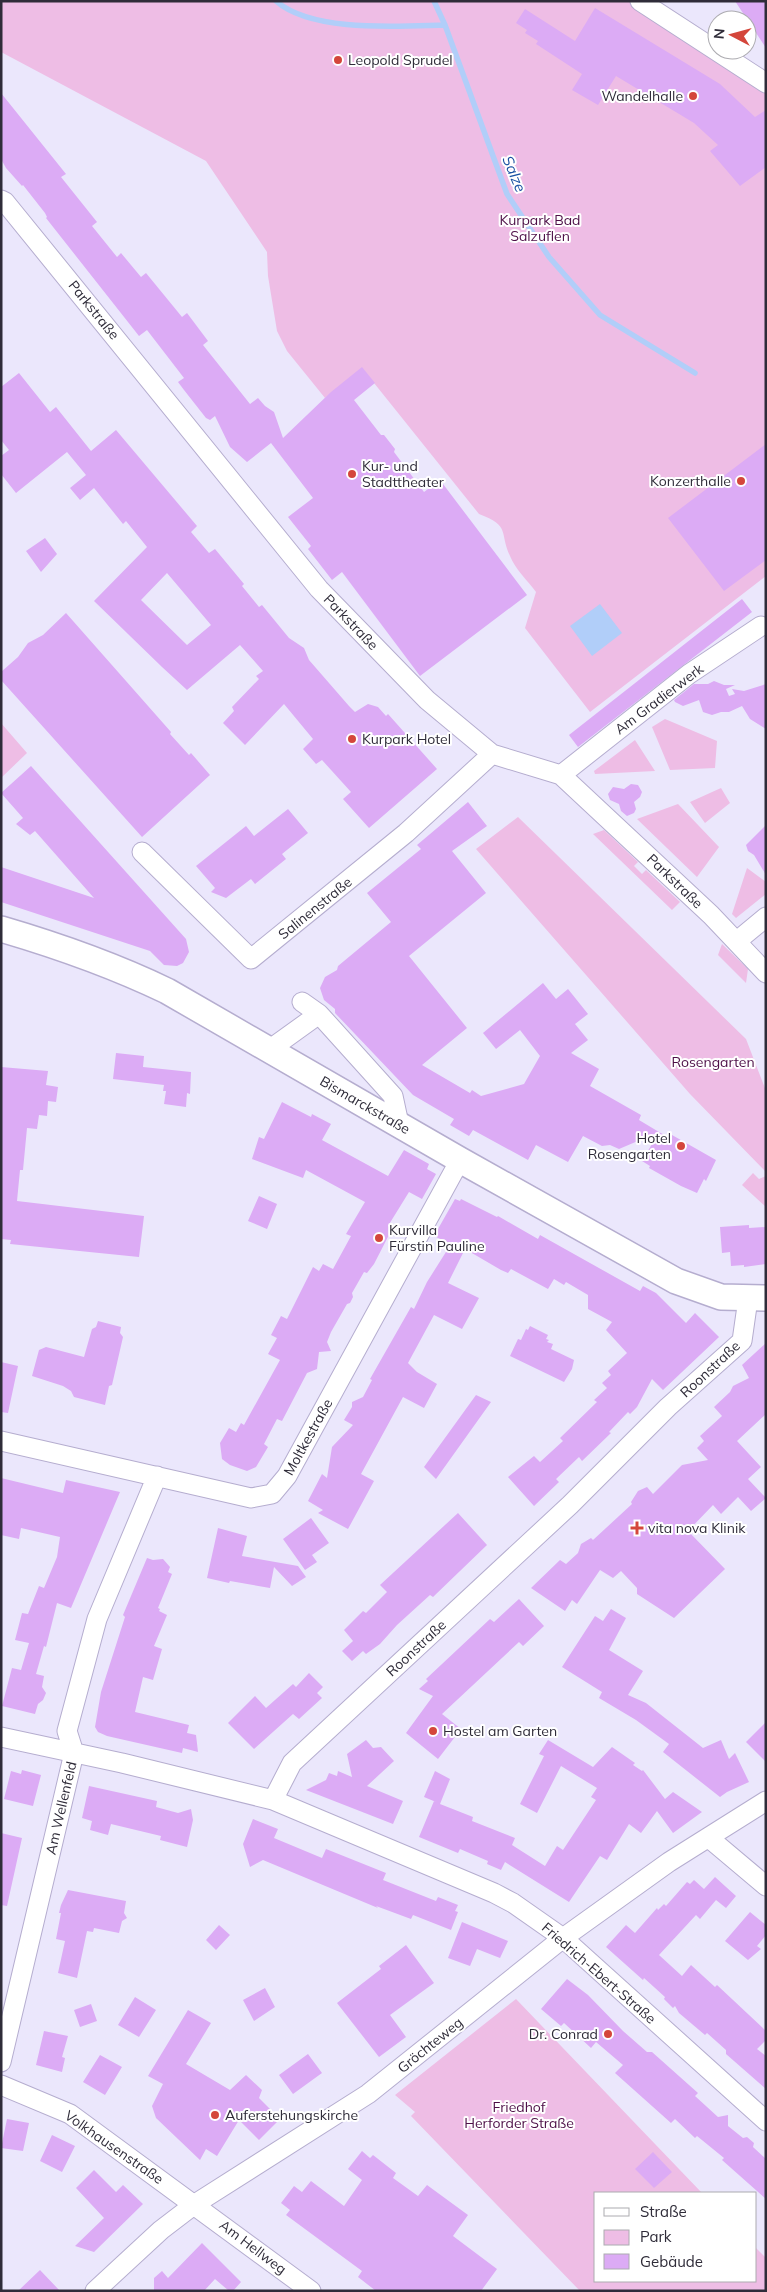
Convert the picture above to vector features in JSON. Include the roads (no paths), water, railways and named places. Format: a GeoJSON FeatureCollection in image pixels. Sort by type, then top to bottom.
{"type":"FeatureCollection","features":[{"type":"Feature","properties":{"kind":"main road","name":"Bismarckstraße"},"geometry":{"type":"LineString","coordinates":[[1,930],[67,948],[128,972],[167,991],[460,1160],[676,1281],[721,1297],[757,1298]]}},
{"type":"Feature","properties":{"kind":"street"},"geometry":{"type":"LineString","coordinates":[[640,1],[766,83]]}},
{"type":"Feature","properties":{"kind":"street","name":"Parkstraße"},"geometry":{"type":"LineString","coordinates":[[1,200],[5,202],[319,589],[427,700],[492,754],[561,775],[621,829],[737,941],[766,972]]}},
{"type":"Feature","properties":{"kind":"street","name":"Am Gradierwerk"},"geometry":{"type":"LineString","coordinates":[[561,775],[689,674],[761,626]]}},
{"type":"Feature","properties":{"kind":"street","name":"Salinenstraße"},"geometry":{"type":"LineString","coordinates":[[142,852],[251,959],[406,833],[492,754]]}},
{"type":"Feature","properties":{"kind":"street"},"geometry":{"type":"LineString","coordinates":[[737,941],[766,917]]}},
{"type":"Feature","properties":{"kind":"street"},"geometry":{"type":"LineString","coordinates":[[302,1002],[319,1014],[394,1096],[398,1124]]}},
{"type":"Feature","properties":{"kind":"street"},"geometry":{"type":"LineString","coordinates":[[269,1050],[319,1014]]}},
{"type":"Feature","properties":{"kind":"street","name":"Moltkestraße"},"geometry":{"type":"LineString","coordinates":[[1,1441],[251,1498],[272,1494],[287,1476],[460,1160]]}},
{"type":"Feature","properties":{"kind":"street","name":"Roonstraße"},"geometry":{"type":"LineString","coordinates":[[273,1800],[292,1763],[570,1505],[668,1407],[742,1341],[757,1298]]}},
{"type":"Feature","properties":{"kind":"street","name":"Am Wellenfeld"},"geometry":{"type":"LineString","coordinates":[[1,2062],[74,1753],[67,1731],[97,1619],[157,1476]]}},
{"type":"Feature","properties":{"kind":"street"},"geometry":{"type":"LineString","coordinates":[[1,1737],[122,1763],[273,1800]]}},
{"type":"Feature","properties":{"kind":"street","name":"Friedrich-Ebert-Straße"},"geometry":{"type":"LineString","coordinates":[[273,1800],[494,1893],[513,1903],[564,1938],[766,2121]]}},
{"type":"Feature","properties":{"kind":"street","name":"Gröchteweg"},"geometry":{"type":"LineString","coordinates":[[96,2291],[161,2230],[195,2204],[368,2094],[564,1938],[669,1862],[766,1801]]}},
{"type":"Feature","properties":{"kind":"street"},"geometry":{"type":"LineString","coordinates":[[709,1838],[766,1886]]}},
{"type":"Feature","properties":{"kind":"street","name":"Volkhausenstraße"},"geometry":{"type":"LineString","coordinates":[[1,2085],[70,2114],[195,2204]]}},
{"type":"Feature","properties":{"kind":"street","name":"Am Hellweg"},"geometry":{"type":"LineString","coordinates":[[195,2204],[311,2291]]}},
{"type":"Feature","properties":{"kind":"water"},"geometry":{"type":"Polygon","coordinates":[[[600,604],[622,633],[592,656],[570,626],[600,604]]]}},
{"type":"Feature","properties":{"kind":"waterway"},"geometry":{"type":"LineString","coordinates":[[276,1],[292,11],[333,23],[381,26],[445,25]]}},
{"type":"Feature","properties":{"kind":"waterway","name":"Salze"},"geometry":{"type":"LineString","coordinates":[[434,1],[445,25],[507,194],[549,257],[600,315],[695,373]]}},
{"type":"Feature","properties":{"kind":"place","name":"Leopold Sprudel"},"geometry":{"type":"Point","coordinates":[338,60]}},
{"type":"Feature","properties":{"kind":"place","name":"Wandelhalle"},"geometry":{"type":"Point","coordinates":[693,96]}},
{"type":"Feature","properties":{"kind":"place","name":"Kur- und Stadttheater"},"geometry":{"type":"Point","coordinates":[352,474]}},
{"type":"Feature","properties":{"kind":"place","name":"Konzerthalle"},"geometry":{"type":"Point","coordinates":[741,481]}},
{"type":"Feature","properties":{"kind":"place","name":"Kurpark Hotel"},"geometry":{"type":"Point","coordinates":[352,739]}},
{"type":"Feature","properties":{"kind":"place","name":"Hotel Rosengarten"},"geometry":{"type":"Point","coordinates":[681,1146]}},
{"type":"Feature","properties":{"kind":"place","name":"Kurvilla Fürstin Pauline"},"geometry":{"type":"Point","coordinates":[379,1238]}},
{"type":"Feature","properties":{"kind":"place","name":"vita nova Klinik"},"geometry":{"type":"Point","coordinates":[637,1528]}},
{"type":"Feature","properties":{"kind":"place","name":"Hostel am Garten"},"geometry":{"type":"Point","coordinates":[433,1731]}},
{"type":"Feature","properties":{"kind":"place","name":"Dr. Conrad"},"geometry":{"type":"Point","coordinates":[608,2034]}},
{"type":"Feature","properties":{"kind":"place","name":"Auferstehungskirche"},"geometry":{"type":"Point","coordinates":[215,2115]}},
{"type":"Feature","properties":{"kind":"park label","name":"Kurpark Bad Salzuflen"},"geometry":{"type":"Point","coordinates":[540,228]}},
{"type":"Feature","properties":{"kind":"park label","name":"Rosengarten"},"geometry":{"type":"Point","coordinates":[713,1062]}},
{"type":"Feature","properties":{"kind":"park label","name":"Friedhof Herforder Straße"},"geometry":{"type":"Point","coordinates":[519,2116]}}]}
